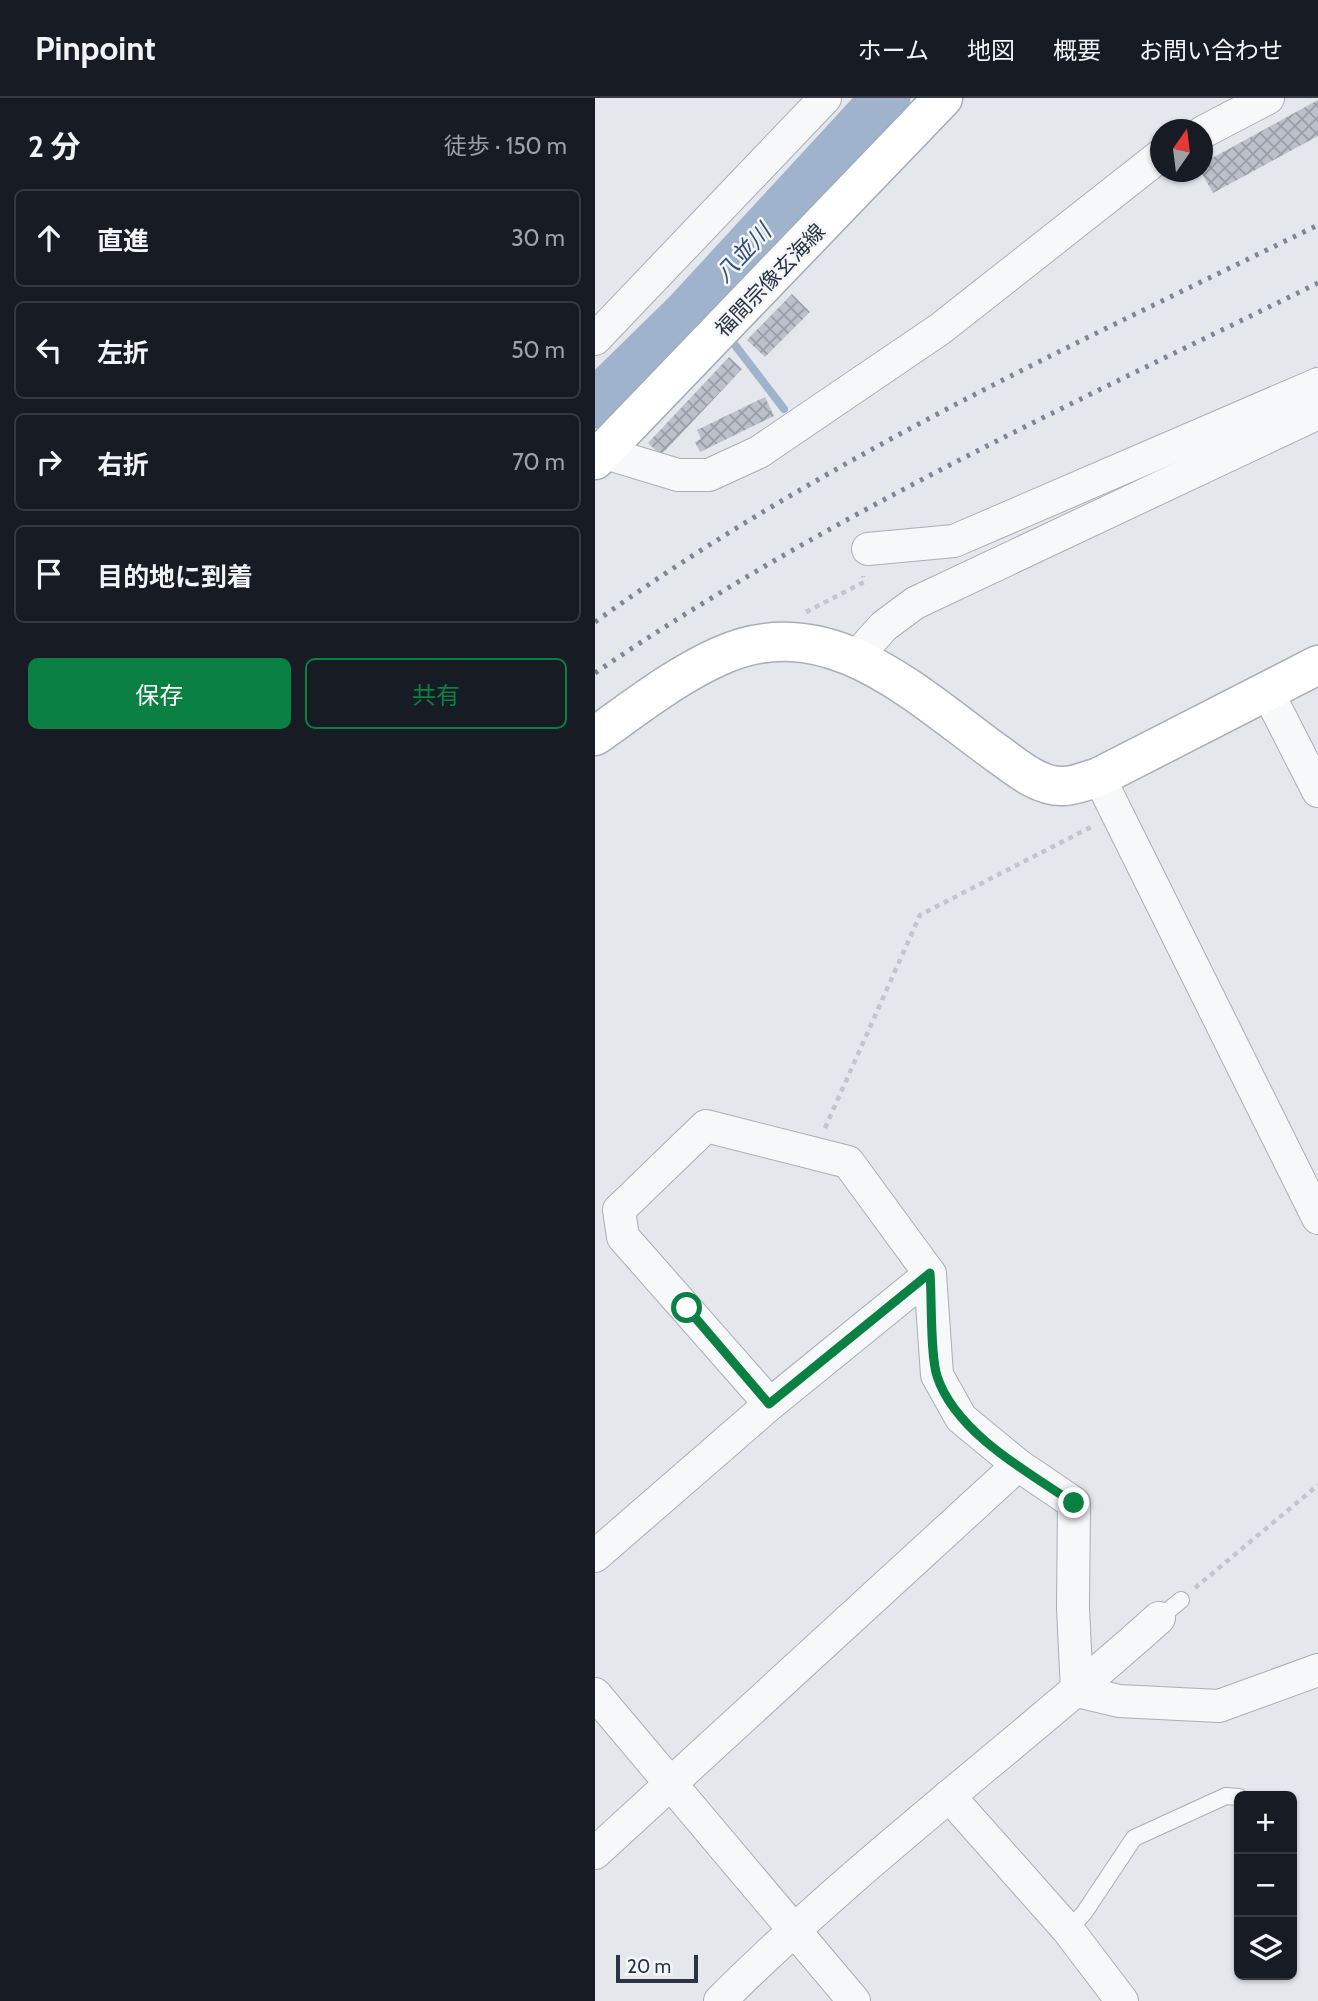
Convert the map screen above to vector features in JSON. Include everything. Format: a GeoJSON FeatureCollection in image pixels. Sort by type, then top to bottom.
{"type":"FeatureCollection","features":[{"type":"Feature","properties":{"kind":"street"},"geometry":{"type":"LineString","coordinates":[[595,339],[825,98]]}},
{"type":"Feature","properties":{"kind":"street","name":"福間宗像玄海線"},"geometry":{"type":"LineString","coordinates":[[598,456],[943,98]]}},
{"type":"Feature","properties":{"kind":"street"},"geometry":{"type":"LineString","coordinates":[[1213,126],[1268,98]]}},
{"type":"Feature","properties":{"kind":"street"},"geometry":{"type":"LineString","coordinates":[[598,456],[678,475],[709,475],[759,452],[940,329],[1150,163]]}},
{"type":"Feature","properties":{"kind":"street"},"geometry":{"type":"LineString","coordinates":[[868,549],[954,541],[1318,384]]}},
{"type":"Feature","properties":{"kind":"street"},"geometry":{"type":"LineString","coordinates":[[857,656],[884,626],[915,603],[1318,413]]}},
{"type":"Feature","properties":{"kind":"street"},"geometry":{"type":"LineString","coordinates":[[595,736],[669,685],[721,655],[756,646],[799,640],[857,656],[889,675],[1040,782],[1063,786],[1099,777],[1318,665]]}},
{"type":"Feature","properties":{"kind":"street"},"geometry":{"type":"LineString","coordinates":[[1267,691],[1318,791]]}},
{"type":"Feature","properties":{"kind":"street"},"geometry":{"type":"LineString","coordinates":[[1099,777],[1318,1219]]}},
{"type":"Feature","properties":{"kind":"street"},"geometry":{"type":"LineString","coordinates":[[769,1404],[623,1237],[619,1210],[706,1126],[848,1163],[930,1273],[937,1376],[961,1418],[1017,1465],[1074,1503],[1073,1608],[1077,1691]]}},
{"type":"Feature","properties":{"kind":"street"},"geometry":{"type":"LineString","coordinates":[[595,1556],[769,1404],[930,1273]]}},
{"type":"Feature","properties":{"kind":"street"},"geometry":{"type":"LineString","coordinates":[[595,1853],[1017,1465]]}},
{"type":"Feature","properties":{"kind":"street"},"geometry":{"type":"LineString","coordinates":[[720,2001],[795,1927],[1077,1691],[1170,1609]]}},
{"type":"Feature","properties":{"kind":"street"},"geometry":{"type":"LineString","coordinates":[[1077,1691],[1119,1702],[1219,1706],[1318,1670]]}},
{"type":"Feature","properties":{"kind":"street"},"geometry":{"type":"LineString","coordinates":[[595,1694],[670,1785],[795,1927],[854,2001]]}},
{"type":"Feature","properties":{"kind":"street"},"geometry":{"type":"LineString","coordinates":[[949,1796],[1068,1930],[1122,2001]]}},
{"type":"Feature","properties":{"kind":"lane"},"geometry":{"type":"LineString","coordinates":[[1068,1930],[1084,1913],[1134,1838],[1226,1796],[1234,1797]]}},
{"type":"Feature","properties":{"kind":"path"},"geometry":{"type":"LineString","coordinates":[[807,610],[864,582]]}},
{"type":"Feature","properties":{"kind":"path"},"geometry":{"type":"LineString","coordinates":[[814,1154],[920,915],[1116,813]]}},
{"type":"Feature","properties":{"kind":"path"},"geometry":{"type":"LineString","coordinates":[[1170,1609],[1318,1485]]}},
{"type":"Feature","properties":{"kind":"building"},"geometry":{"type":"Polygon","coordinates":[[[1318,100],[1318,136],[1213,193],[1207,182],[1213,182],[1213,158],[1318,100]]]}},
{"type":"Feature","properties":{"kind":"building"},"geometry":{"type":"Polygon","coordinates":[[[792,294],[810,312],[765,357],[747,340],[792,294]]]}},
{"type":"Feature","properties":{"kind":"building"},"geometry":{"type":"Polygon","coordinates":[[[729,357],[742,369],[661,455],[648,443],[729,357]]]}},
{"type":"Feature","properties":{"kind":"building"},"geometry":{"type":"Polygon","coordinates":[[[765,397],[774,416],[700,452],[695,442],[701,439],[697,430],[765,397]]]}},
{"type":"Feature","properties":{"kind":"waterway","name":"八並川"},"geometry":{"type":"LineString","coordinates":[[595,404],[687,314],[886,98]]}},
{"type":"Feature","properties":{"kind":"waterway"},"geometry":{"type":"LineString","coordinates":[[700,301],[716,321]]}},
{"type":"Feature","properties":{"kind":"waterway"},"geometry":{"type":"LineString","coordinates":[[728,336],[784,409]]}},
{"type":"Feature","properties":{"kind":"railway"},"geometry":{"type":"LineString","coordinates":[[595,622],[768,509],[948,408],[1318,225]]}},
{"type":"Feature","properties":{"kind":"railway"},"geometry":{"type":"LineString","coordinates":[[595,673],[681,617],[859,513],[949,465],[1318,283]]}},
{"type":"Feature","properties":{"kind":"route"},"geometry":{"type":"LineString","coordinates":[[687,1308],[769,1404],[930,1273],[937,1376],[961,1418],[1017,1465],[1074,1503]]}}]}
